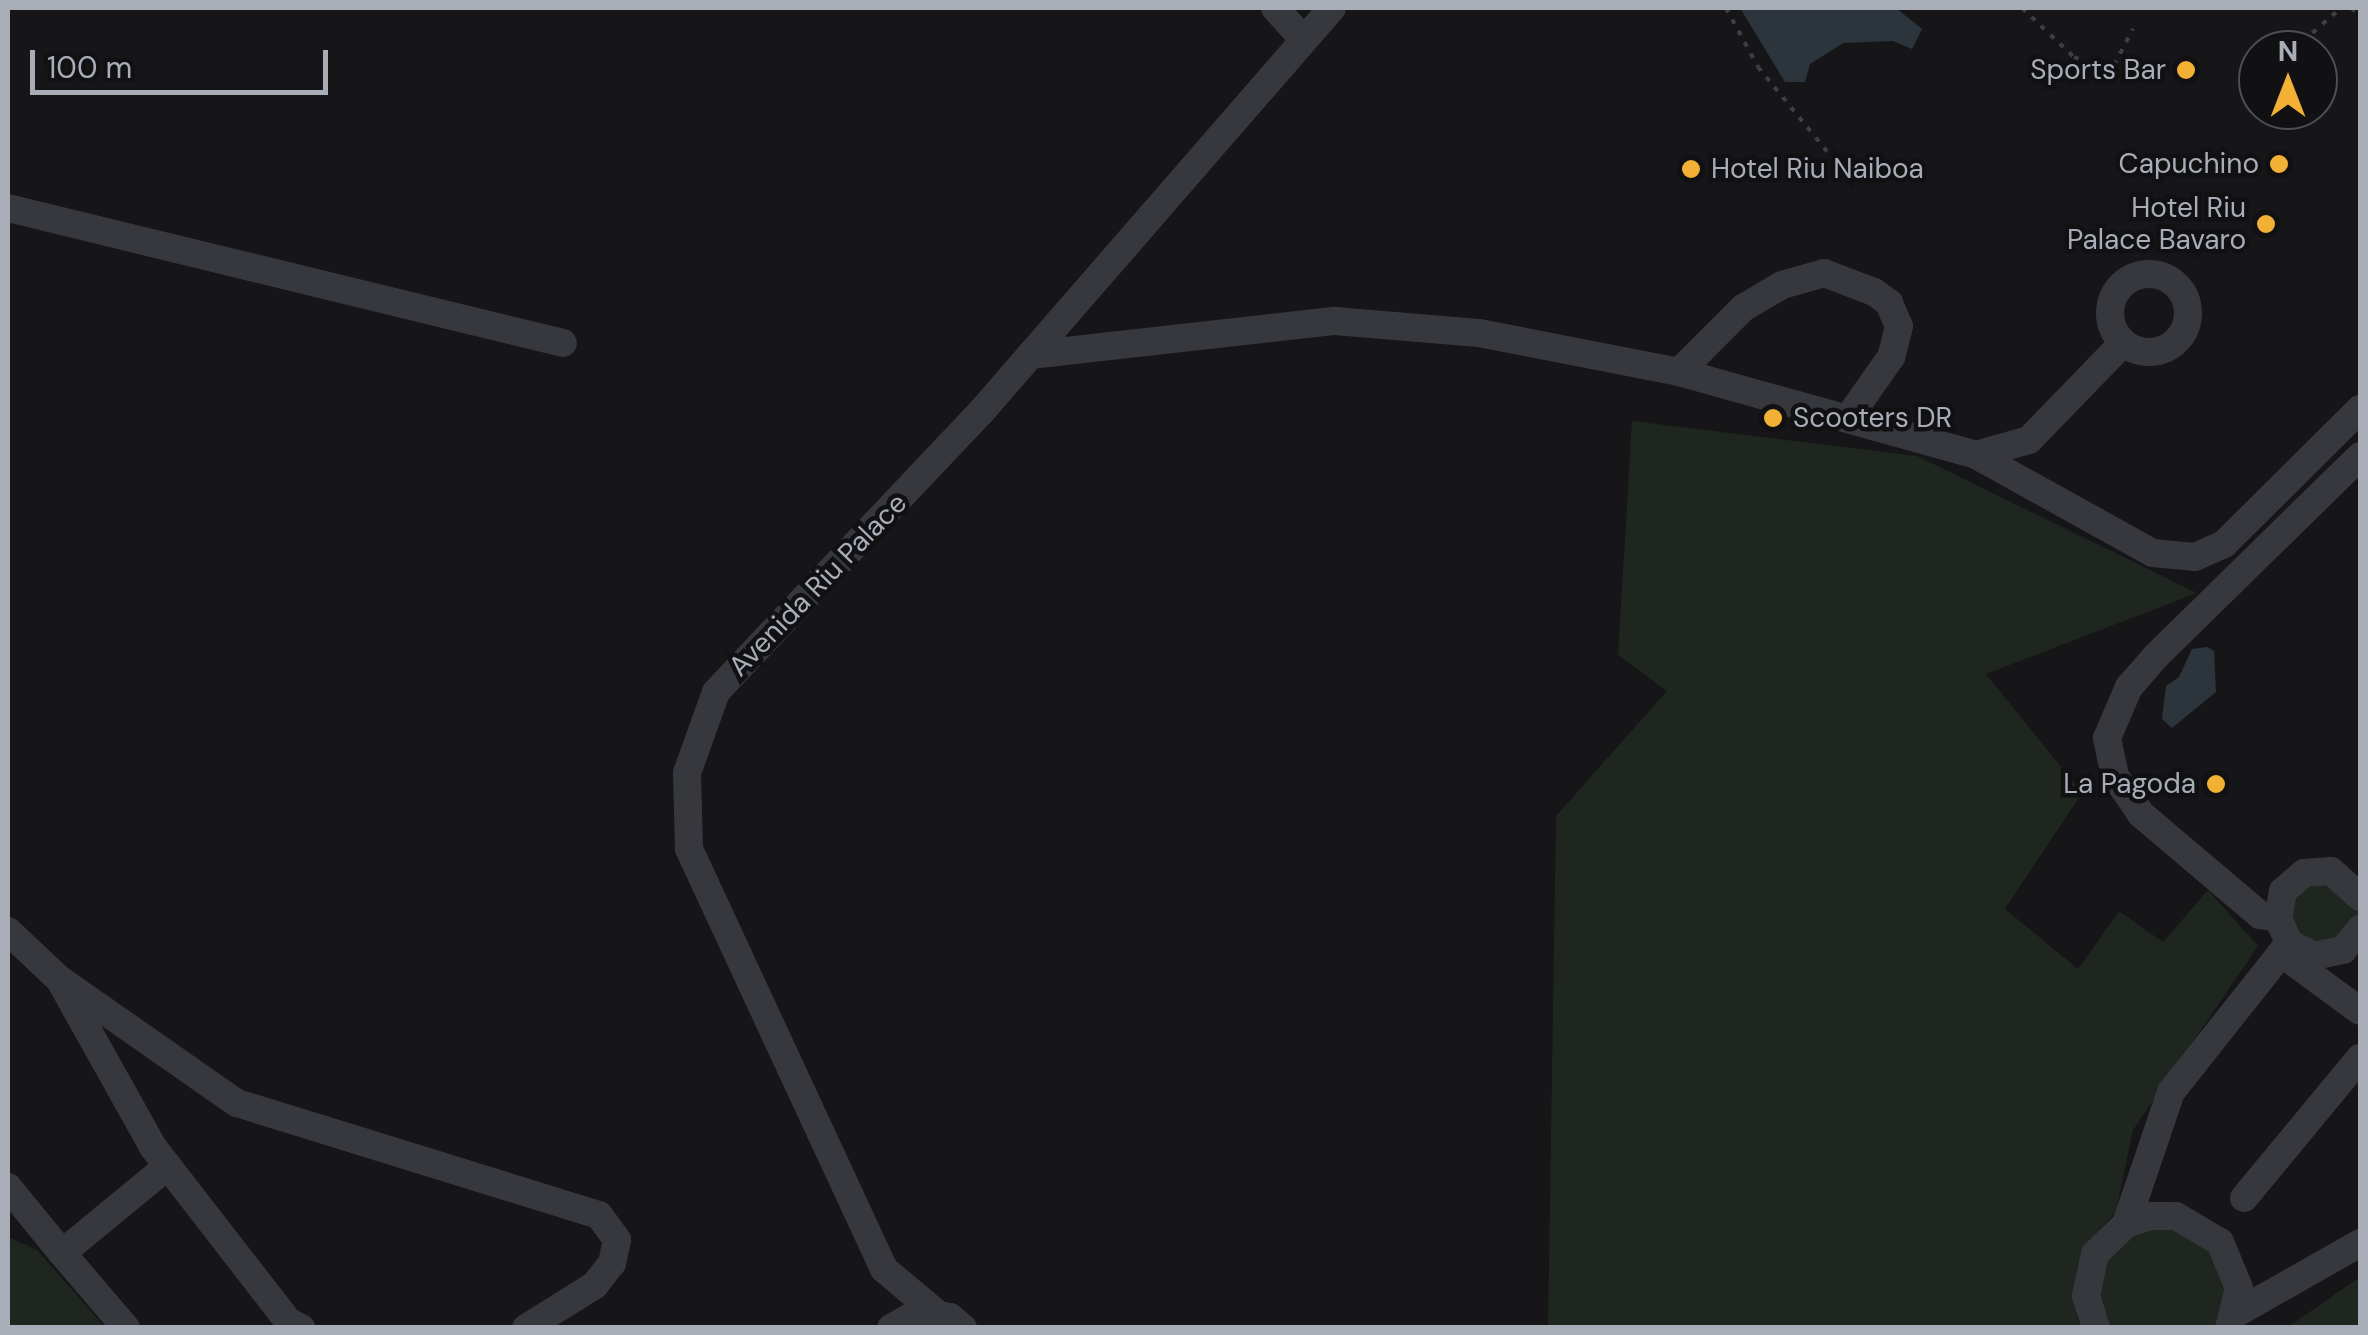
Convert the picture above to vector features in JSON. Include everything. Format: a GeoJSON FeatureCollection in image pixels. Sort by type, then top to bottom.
{"type":"FeatureCollection","features":[{"type":"Feature","properties":{"kind":"street"},"geometry":{"type":"LineString","coordinates":[[1275,8],[1302,38]]}},
{"type":"Feature","properties":{"kind":"street","name":"Avenida Riu Palace"},"geometry":{"type":"LineString","coordinates":[[887,1328],[884,1269],[689,848],[687,773],[716,692],[1030,355],[1332,8]]}},
{"type":"Feature","properties":{"kind":"street"},"geometry":{"type":"LineString","coordinates":[[8,208],[563,342]]}},
{"type":"Feature","properties":{"kind":"street"},"geometry":{"type":"LineString","coordinates":[[1679,372],[1743,308],[1782,285],[1824,272],[1874,292],[1888,302],[1899,326],[1890,357],[1849,417]]}},
{"type":"Feature","properties":{"kind":"street"},"geometry":{"type":"LineString","coordinates":[[1030,355],[1335,321],[1479,333],[1679,372],[1976,455],[2154,554],[2195,557],[2224,544],[2360,409]]}},
{"type":"Feature","properties":{"kind":"street"},"geometry":{"type":"LineString","coordinates":[[1976,455],[2028,440],[2123,343]]}},
{"type":"Feature","properties":{"kind":"street"},"geometry":{"type":"LineString","coordinates":[[2360,456],[2156,656],[2129,687],[2106,738],[2115,776],[2141,814],[2260,916],[2360,1011]]}},
{"type":"Feature","properties":{"kind":"street"},"geometry":{"type":"LineString","coordinates":[[2096,1328],[2087,1274],[2102,1246],[2126,1224],[2171,1092],[2283,938],[2283,892],[2304,873],[2344,876],[2360,897]]}},
{"type":"Feature","properties":{"kind":"street"},"geometry":{"type":"LineString","coordinates":[[2283,938],[2329,956],[2360,930]]}},
{"type":"Feature","properties":{"kind":"street"},"geometry":{"type":"LineString","coordinates":[[8,931],[59,978],[236,1103],[599,1215],[616,1240],[612,1263],[596,1285],[526,1328]]}},
{"type":"Feature","properties":{"kind":"street"},"geometry":{"type":"LineString","coordinates":[[59,978],[168,1166],[288,1321],[301,1328]]}},
{"type":"Feature","properties":{"kind":"street"},"geometry":{"type":"LineString","coordinates":[[2244,1198],[2360,1058]]}},
{"type":"Feature","properties":{"kind":"street"},"geometry":{"type":"LineString","coordinates":[[62,1253],[168,1166]]}},
{"type":"Feature","properties":{"kind":"street"},"geometry":{"type":"LineString","coordinates":[[8,1187],[126,1328]]}},
{"type":"Feature","properties":{"kind":"street"},"geometry":{"type":"LineString","coordinates":[[2126,1224],[2176,1216],[2210,1234],[2233,1263],[2232,1321]]}},
{"type":"Feature","properties":{"kind":"street"},"geometry":{"type":"LineString","coordinates":[[2232,1321],[2360,1243]]}},
{"type":"Feature","properties":{"kind":"street","name":"Avenida Riu Palace"},"geometry":{"type":"LineString","coordinates":[[884,1269],[935,1312],[962,1328]]}},
{"type":"Feature","properties":{"kind":"street"},"geometry":{"type":"LineString","coordinates":[[887,1328],[919,1312],[935,1312]]}},
{"type":"Feature","properties":{"kind":"path"},"geometry":{"type":"LineString","coordinates":[[1726,8],[1758,67],[1836,161]]}},
{"type":"Feature","properties":{"kind":"path"},"geometry":{"type":"LineString","coordinates":[[2022,8],[2074,57],[2100,66],[2114,64],[2133,29]]}},
{"type":"Feature","properties":{"kind":"path"},"geometry":{"type":"LineString","coordinates":[[2315,30],[2341,8]]}},
{"type":"Feature","properties":{"kind":"path"},"geometry":{"type":"LineString","coordinates":[[2350,8],[2360,15]]}},
{"type":"Feature","properties":{"kind":"shaded area"},"geometry":{"type":"Polygon","coordinates":[[[1740,8],[1896,8],[1922,29],[1912,49],[1893,41],[1843,43],[1810,64],[1805,82],[1785,82],[1740,8]]]}},
{"type":"Feature","properties":{"kind":"shaded area"},"geometry":{"type":"Polygon","coordinates":[[[1632,421],[1917,456],[2197,593],[1986,674],[2082,793],[2005,909],[2078,969],[2119,911],[2163,942],[2208,890],[2258,946],[2133,1130],[2116,1212],[2089,1241],[2077,1319],[2081,1327],[1548,1328],[1556,816],[1667,691],[1618,655],[1632,421]]]}},
{"type":"Feature","properties":{"kind":"shaded area"},"geometry":{"type":"Polygon","coordinates":[[[2207,647],[2214,651],[2216,692],[2172,728],[2162,719],[2166,686],[2179,677],[2192,649],[2207,647]]]}},
{"type":"Feature","properties":{"kind":"shaded area"},"geometry":{"type":"Polygon","coordinates":[[[2304,873],[2360,897],[2360,929],[2314,956],[2278,904],[2304,873]]]}},
{"type":"Feature","properties":{"kind":"shaded area"},"geometry":{"type":"Polygon","coordinates":[[[2150,1216],[2220,1242],[2229,1327],[2096,1327],[2095,1254],[2150,1216]]]}},
{"type":"Feature","properties":{"kind":"shaded area"},"geometry":{"type":"Polygon","coordinates":[[[8,1237],[37,1250],[105,1327],[8,1327],[8,1237]]]}},
{"type":"Feature","properties":{"kind":"shaded area"},"geometry":{"type":"Polygon","coordinates":[[[2360,1277],[2360,1327],[2288,1327],[2360,1277]]]}},
{"type":"Feature","properties":{"kind":"place","name":"Sports Bar"},"geometry":{"type":"Point","coordinates":[2186,70]}},
{"type":"Feature","properties":{"kind":"place","name":"Capuchino"},"geometry":{"type":"Point","coordinates":[2279,164]}},
{"type":"Feature","properties":{"kind":"place","name":"Hotel Riu Naiboa"},"geometry":{"type":"Point","coordinates":[1691,169]}},
{"type":"Feature","properties":{"kind":"place","name":"Hotel Riu Palace Bavaro"},"geometry":{"type":"Point","coordinates":[2266,224]}},
{"type":"Feature","properties":{"kind":"place","name":"Scooters DR"},"geometry":{"type":"Point","coordinates":[1773,418]}},
{"type":"Feature","properties":{"kind":"place","name":"La Pagoda"},"geometry":{"type":"Point","coordinates":[2216,784]}}]}
